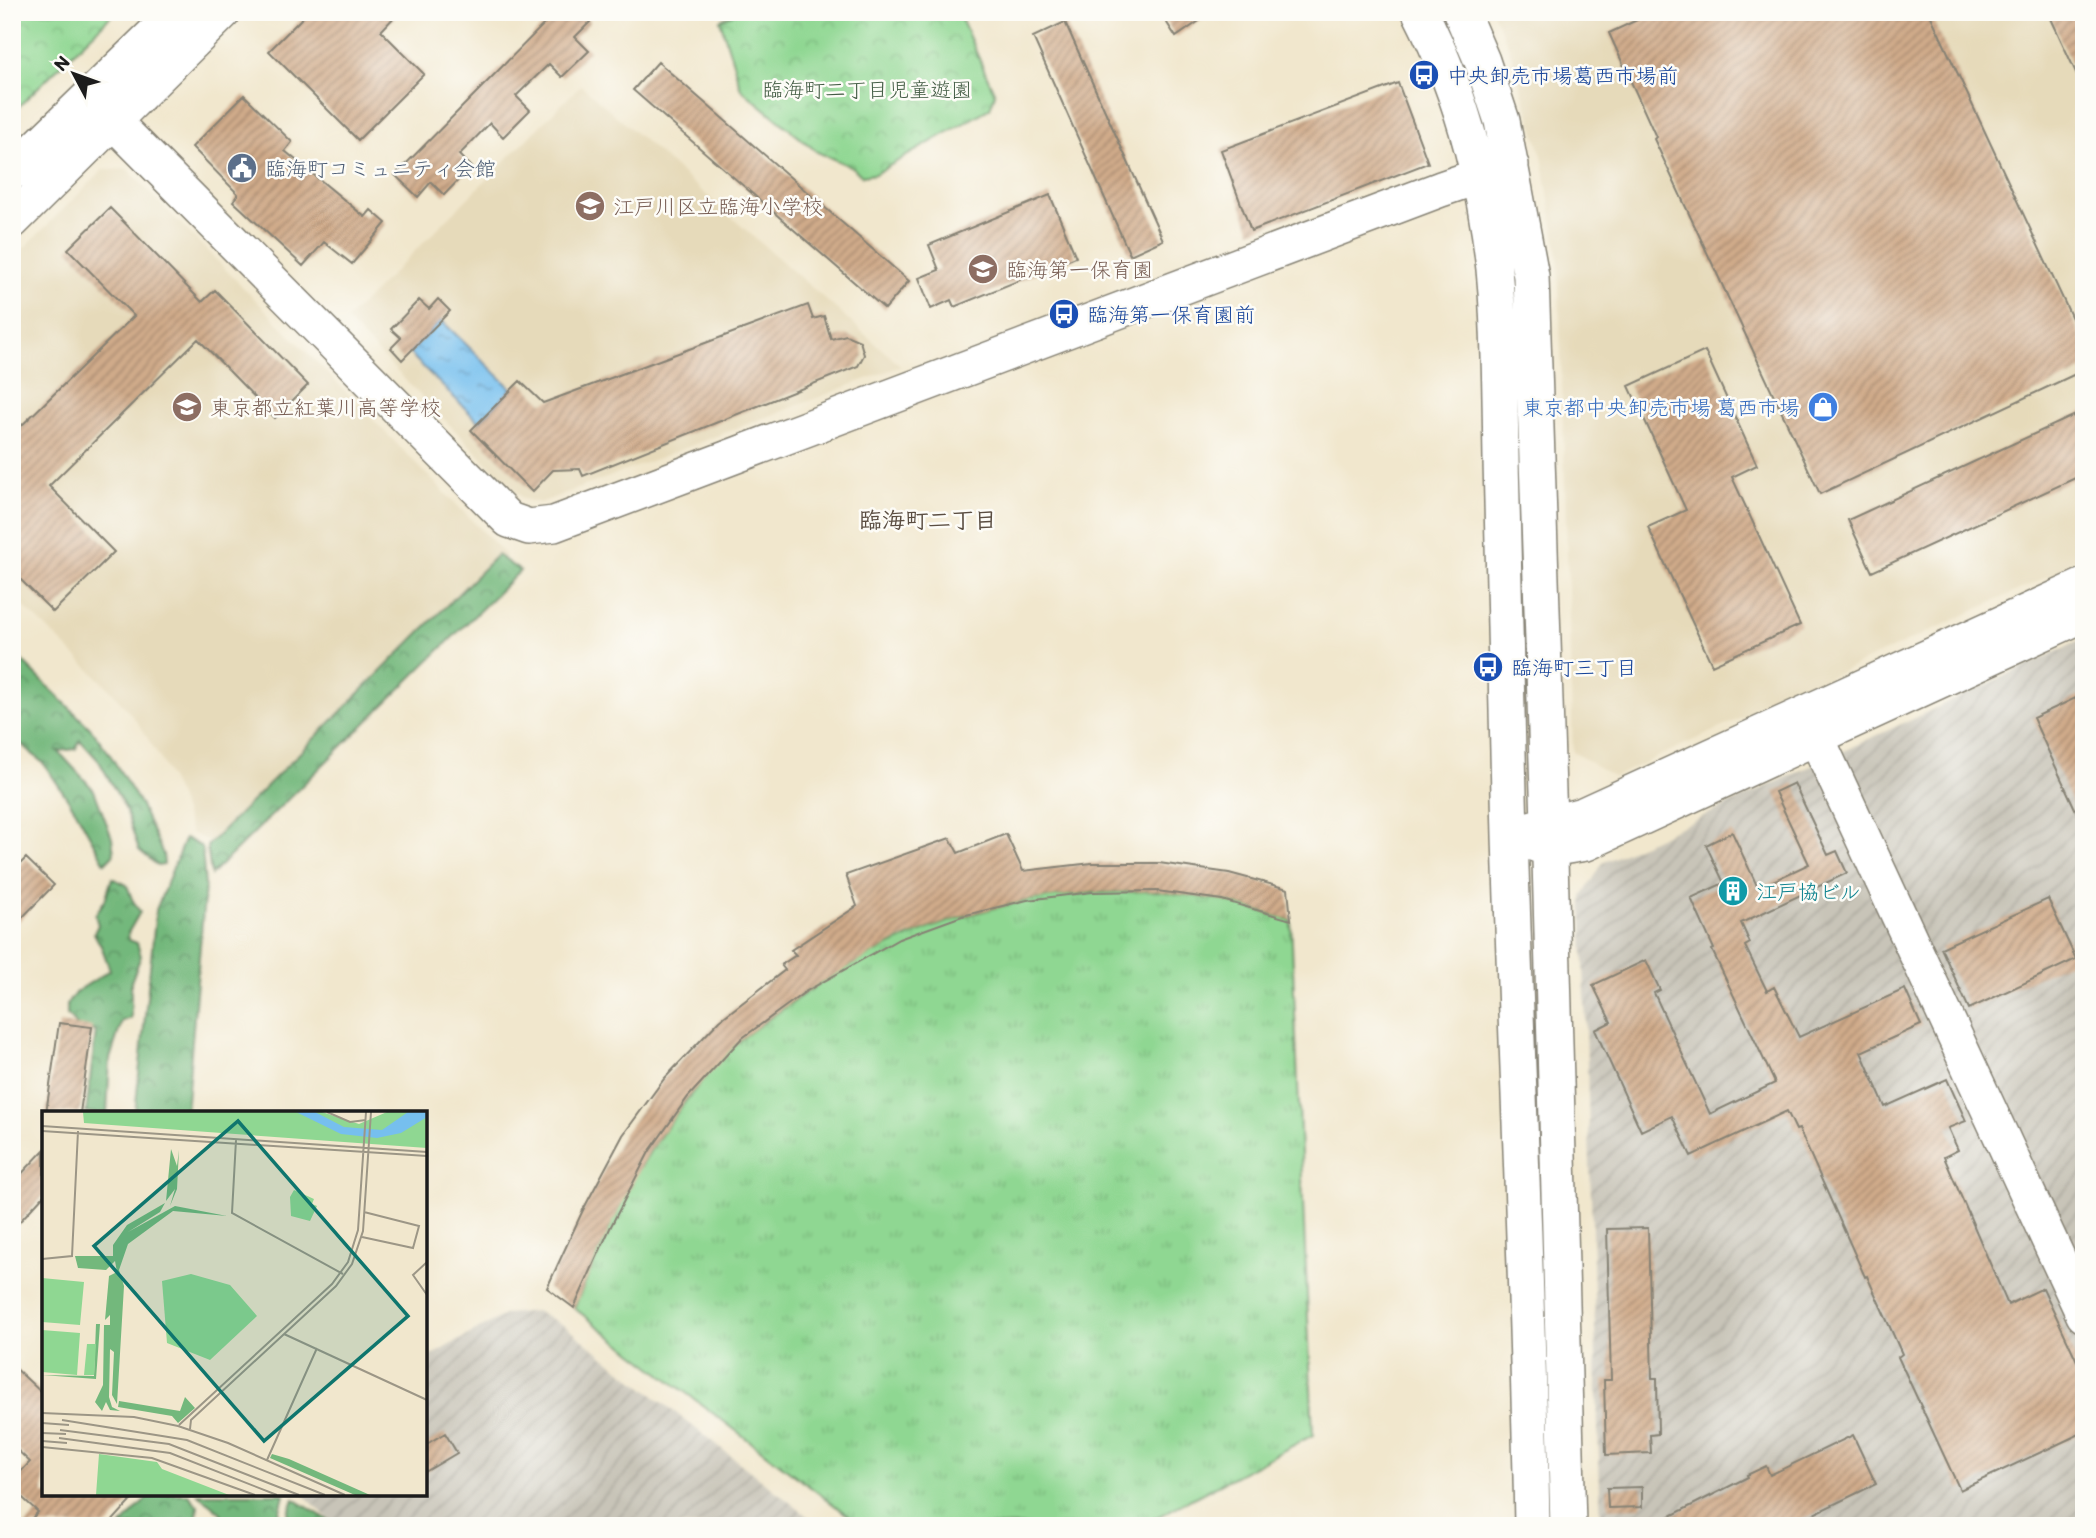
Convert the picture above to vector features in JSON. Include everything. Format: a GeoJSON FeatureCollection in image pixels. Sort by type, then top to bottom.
{"type":"FeatureCollection","features":[{"type":"Feature","properties":{"kind":"street"},"geometry":{"type":"LineString","coordinates":[[12,221],[177,12]]}},
{"type":"Feature","properties":{"kind":"street"},"geometry":{"type":"LineString","coordinates":[[12,173],[101,109],[223,12]]}},
{"type":"Feature","properties":{"kind":"street"},"geometry":{"type":"LineString","coordinates":[[1420,12],[1447,72],[1477,177],[1486,212],[1496,291],[1532,1526]]}},
{"type":"Feature","properties":{"kind":"street"},"geometry":{"type":"LineString","coordinates":[[1461,12],[1482,61],[1502,121],[1531,276],[1568,1526]]}},
{"type":"Feature","properties":{"kind":"street"},"geometry":{"type":"LineString","coordinates":[[101,109],[509,520],[529,527],[567,520],[1511,165]]}},
{"type":"Feature","properties":{"kind":"street"},"geometry":{"type":"LineString","coordinates":[[1811,726],[2084,586]]}},
{"type":"Feature","properties":{"kind":"street"},"geometry":{"type":"LineString","coordinates":[[1510,835],[1549,836],[1583,815],[1811,726],[2084,614]]}},
{"type":"Feature","properties":{"kind":"street"},"geometry":{"type":"LineString","coordinates":[[1811,726],[2084,1315]]}},
{"type":"Feature","properties":{"kind":"street"},"geometry":{"type":"LineString","coordinates":[[1522,1217],[1559,1212]]}},
{"type":"Feature","properties":{"kind":"shaded area","name":"東京都中央卸売市場 葛西市場"},"geometry":{"type":"Polygon","coordinates":[[[1492,12],[2084,12],[2084,560],[1614,777],[1573,752],[1558,255],[1542,156],[1508,45],[1492,12]]]}},
{"type":"Feature","properties":{"kind":"shaded area","name":"江戸川区立臨海小学校"},"geometry":{"type":"Polygon","coordinates":[[[581,85],[901,366],[540,503],[523,499],[346,320],[581,85]]]}},
{"type":"Feature","properties":{"kind":"shaded area","name":"東京都立紅葉川高等学校"},"geometry":{"type":"Polygon","coordinates":[[[127,169],[506,555],[463,602],[212,843],[191,833],[179,797],[160,758],[138,723],[112,691],[12,595],[12,260],[103,170],[127,169]]]}},
{"type":"Feature","properties":{"kind":"shaded area"},"geometry":{"type":"Polygon","coordinates":[[[2084,639],[2084,1526],[1601,1526],[1582,897],[1603,863],[2084,639]]]}},
{"type":"Feature","properties":{"kind":"shaded area"},"geometry":{"type":"Polygon","coordinates":[[[536,1311],[565,1326],[820,1526],[336,1526],[305,1496],[427,1496],[427,1358],[506,1314],[536,1311]]]}},
{"type":"Feature","properties":{"kind":"green space"},"geometry":{"type":"Polygon","coordinates":[[[12,12],[115,12],[12,113],[12,12]]]}},
{"type":"Feature","properties":{"kind":"green space","name":"臨海町二丁目児童遊園"},"geometry":{"type":"Polygon","coordinates":[[[738,12],[958,12],[995,94],[990,108],[875,174],[862,176],[852,167],[817,152],[741,89],[720,20],[738,12]]]}},
{"type":"Feature","properties":{"kind":"green space"},"geometry":{"type":"Polygon","coordinates":[[[497,555],[520,571],[211,875],[207,846],[497,555]]]}},
{"type":"Feature","properties":{"kind":"green space"},"geometry":{"type":"Polygon","coordinates":[[[12,651],[91,729],[109,753],[139,802],[163,854],[164,865],[158,866],[139,850],[125,808],[99,761],[80,740],[76,749],[58,751],[94,790],[112,838],[114,854],[105,863],[76,811],[44,764],[12,736],[12,651]]]}},
{"type":"Feature","properties":{"kind":"green space"},"geometry":{"type":"Polygon","coordinates":[[[185,838],[202,847],[205,886],[186,1111],[135,1111],[156,910],[185,838]]]}},
{"type":"Feature","properties":{"kind":"green space"},"geometry":{"type":"Polygon","coordinates":[[[112,878],[127,885],[140,912],[128,933],[129,940],[137,943],[141,956],[131,982],[131,1018],[122,1021],[110,1059],[107,1111],[86,1111],[96,1031],[81,1030],[67,1015],[67,1004],[76,992],[110,970],[94,933],[98,925],[95,915],[105,900],[112,878]]]}},
{"type":"Feature","properties":{"kind":"green space"},"geometry":{"type":"Polygon","coordinates":[[[1157,891],[1222,900],[1291,920],[1313,1435],[1140,1526],[862,1526],[574,1308],[619,1208],[651,1150],[704,1078],[728,1051],[755,1028],[808,991],[866,957],[927,929],[959,918],[1025,901],[1058,896],[1157,891]]]}},
{"type":"Feature","properties":{"kind":"green space"},"geometry":{"type":"Polygon","coordinates":[[[149,1496],[190,1496],[198,1506],[196,1526],[121,1526],[149,1496]]]}},
{"type":"Feature","properties":{"kind":"green space"},"geometry":{"type":"Polygon","coordinates":[[[200,1496],[284,1496],[276,1526],[225,1526],[221,1513],[200,1496]]]}},
{"type":"Feature","properties":{"kind":"green space"},"geometry":{"type":"Polygon","coordinates":[[[294,1499],[338,1526],[284,1526],[294,1499]]]}},
{"type":"Feature","properties":{"kind":"water"},"geometry":{"type":"Polygon","coordinates":[[[441,320],[512,389],[479,422],[409,353],[441,320]]]}},
{"type":"Feature","properties":{"kind":"building"},"geometry":{"type":"Polygon","coordinates":[[[308,12],[399,12],[381,31],[424,74],[358,140],[269,51],[308,12]]]}},
{"type":"Feature","properties":{"kind":"building"},"geometry":{"type":"Polygon","coordinates":[[[556,12],[580,12],[590,22],[575,37],[589,51],[562,77],[549,64],[516,96],[530,110],[503,137],[490,123],[459,155],[471,167],[444,195],[431,182],[418,197],[395,175],[556,12]]]}},
{"type":"Feature","properties":{"kind":"building"},"geometry":{"type":"Polygon","coordinates":[[[1160,12],[1212,12],[1176,37],[1160,12]]]}},
{"type":"Feature","properties":{"kind":"building"},"geometry":{"type":"Polygon","coordinates":[[[1654,12],[1929,12],[2084,344],[2084,370],[1820,494],[1654,139],[1656,137],[1609,33],[1654,12]]]}},
{"type":"Feature","properties":{"kind":"building"},"geometry":{"type":"Polygon","coordinates":[[[2048,12],[2084,12],[2084,90],[2048,12]]]}},
{"type":"Feature","properties":{"kind":"building"},"geometry":{"type":"Polygon","coordinates":[[[1065,22],[1163,240],[1130,255],[1033,37],[1065,22]]]}},
{"type":"Feature","properties":{"kind":"building"},"geometry":{"type":"Polygon","coordinates":[[[658,62],[909,281],[885,309],[633,90],[658,62]]]}},
{"type":"Feature","properties":{"kind":"building"},"geometry":{"type":"Polygon","coordinates":[[[1398,83],[1428,163],[1251,231],[1221,150],[1398,83]]]}},
{"type":"Feature","properties":{"kind":"building"},"geometry":{"type":"Polygon","coordinates":[[[244,95],[292,142],[285,151],[365,217],[371,210],[386,223],[352,264],[324,242],[303,266],[233,201],[238,194],[192,147],[244,95]]]}},
{"type":"Feature","properties":{"kind":"building"},"geometry":{"type":"Polygon","coordinates":[[[1050,195],[1076,257],[954,307],[951,300],[931,309],[919,278],[939,270],[929,245],[1050,195]]]}},
{"type":"Feature","properties":{"kind":"building"},"geometry":{"type":"Polygon","coordinates":[[[110,208],[202,302],[215,290],[308,385],[275,418],[198,339],[49,486],[114,552],[53,612],[12,571],[12,435],[134,316],[68,249],[110,208]]]}},
{"type":"Feature","properties":{"kind":"building"},"geometry":{"type":"Polygon","coordinates":[[[438,299],[450,311],[402,360],[391,348],[401,338],[391,329],[419,300],[429,309],[438,299]]]}},
{"type":"Feature","properties":{"kind":"building"},"geometry":{"type":"Polygon","coordinates":[[[808,305],[813,319],[824,316],[831,339],[846,335],[860,341],[864,355],[858,366],[583,476],[580,469],[553,470],[532,492],[471,430],[520,381],[543,403],[808,305]]]}},
{"type":"Feature","properties":{"kind":"building"},"geometry":{"type":"Polygon","coordinates":[[[1705,351],[1757,465],[1732,477],[1800,625],[1712,665],[1648,527],[1686,510],[1629,386],[1705,351]]]}},
{"type":"Feature","properties":{"kind":"building"},"geometry":{"type":"Polygon","coordinates":[[[2084,411],[2084,474],[1872,572],[1848,520],[2084,411]]]}},
{"type":"Feature","properties":{"kind":"building"},"geometry":{"type":"Polygon","coordinates":[[[2084,694],[2084,828],[2033,718],[2084,694]]]}},
{"type":"Feature","properties":{"kind":"building"},"geometry":{"type":"Polygon","coordinates":[[[1794,783],[1828,855],[1837,851],[1847,873],[1741,923],[1750,943],[1745,946],[1767,991],[1774,987],[1799,1037],[1905,989],[1921,1025],[1861,1052],[1885,1107],[1947,1079],[1966,1121],[1948,1128],[1958,1150],[1944,1157],[2008,1305],[2043,1288],[2084,1376],[2084,1432],[1960,1490],[1898,1357],[1902,1354],[1867,1276],[1865,1277],[1799,1129],[1796,1130],[1787,1111],[1691,1156],[1672,1116],[1641,1131],[1595,1030],[1611,1022],[1593,985],[1646,960],[1660,990],[1654,993],[1710,1114],[1775,1083],[1712,950],[1714,949],[1691,898],[1724,883],[1706,845],[1732,832],[1758,888],[1809,864],[1775,792],[1794,783]]]}},
{"type":"Feature","properties":{"kind":"building"},"geometry":{"type":"Polygon","coordinates":[[[1006,834],[1023,871],[1092,863],[1159,863],[1229,873],[1288,889],[1291,920],[1222,900],[1157,891],[1092,892],[1027,900],[962,916],[899,939],[805,992],[741,1039],[688,1097],[649,1152],[611,1226],[574,1308],[547,1288],[583,1210],[623,1135],[664,1079],[720,1020],[785,970],[781,965],[796,955],[791,950],[857,906],[846,875],[950,838],[958,853],[1006,834]]]}},
{"type":"Feature","properties":{"kind":"building"},"geometry":{"type":"Polygon","coordinates":[[[26,858],[54,885],[12,928],[12,872],[26,858]]]}},
{"type":"Feature","properties":{"kind":"building"},"geometry":{"type":"Polygon","coordinates":[[[2048,899],[2076,959],[1969,1009],[1941,948],[2048,899]]]}},
{"type":"Feature","properties":{"kind":"building"},"geometry":{"type":"Polygon","coordinates":[[[59,1023],[92,1027],[80,1111],[46,1111],[59,1023]]]}},
{"type":"Feature","properties":{"kind":"building"},"geometry":{"type":"Polygon","coordinates":[[[42,1152],[42,1197],[12,1230],[12,1184],[42,1152]]]}},
{"type":"Feature","properties":{"kind":"building"},"geometry":{"type":"Polygon","coordinates":[[[1648,1228],[1652,1378],[1657,1378],[1658,1434],[1650,1435],[1651,1453],[1606,1455],[1604,1380],[1611,1380],[1607,1229],[1648,1228]]]}},
{"type":"Feature","properties":{"kind":"building"},"geometry":{"type":"Polygon","coordinates":[[[12,1365],[42,1393],[42,1496],[135,1496],[108,1526],[25,1526],[38,1512],[12,1488],[12,1481],[30,1462],[12,1445],[12,1365]]]}},
{"type":"Feature","properties":{"kind":"building"},"geometry":{"type":"Polygon","coordinates":[[[445,1433],[457,1453],[427,1471],[427,1444],[445,1433]]]}},
{"type":"Feature","properties":{"kind":"building"},"geometry":{"type":"Polygon","coordinates":[[[1853,1435],[1876,1484],[1789,1526],[1651,1526],[1766,1466],[1770,1475],[1853,1435]]]}},
{"type":"Feature","properties":{"kind":"building"},"geometry":{"type":"Polygon","coordinates":[[[1642,1487],[1642,1507],[1608,1508],[1607,1488],[1642,1487]]]}},
{"type":"Feature","properties":{"kind":"place","name":"中央卸売市場葛西市場前"},"geometry":{"type":"Point","coordinates":[1424,75]}},
{"type":"Feature","properties":{"kind":"place","name":"臨海町コミュニティ会館"},"geometry":{"type":"Point","coordinates":[242,168]}},
{"type":"Feature","properties":{"kind":"place","name":"江戸川区立臨海小学校"},"geometry":{"type":"Point","coordinates":[590,206]}},
{"type":"Feature","properties":{"kind":"place","name":"臨海第一保育園"},"geometry":{"type":"Point","coordinates":[983,269]}},
{"type":"Feature","properties":{"kind":"place","name":"臨海第一保育園前"},"geometry":{"type":"Point","coordinates":[1064,314]}},
{"type":"Feature","properties":{"kind":"place","name":"東京都立紅葉川高等学校"},"geometry":{"type":"Point","coordinates":[187,407]}},
{"type":"Feature","properties":{"kind":"place","name":"東京都中央卸売市場 葛西市場"},"geometry":{"type":"Point","coordinates":[1823,407]}},
{"type":"Feature","properties":{"kind":"place","name":"臨海町三丁目"},"geometry":{"type":"Point","coordinates":[1488,667]}},
{"type":"Feature","properties":{"kind":"place","name":"江戸協ビル"},"geometry":{"type":"Point","coordinates":[1733,891]}},
{"type":"Feature","properties":{"kind":"district","name":"臨海町二丁目"},"geometry":{"type":"Point","coordinates":[928,520]}}]}
